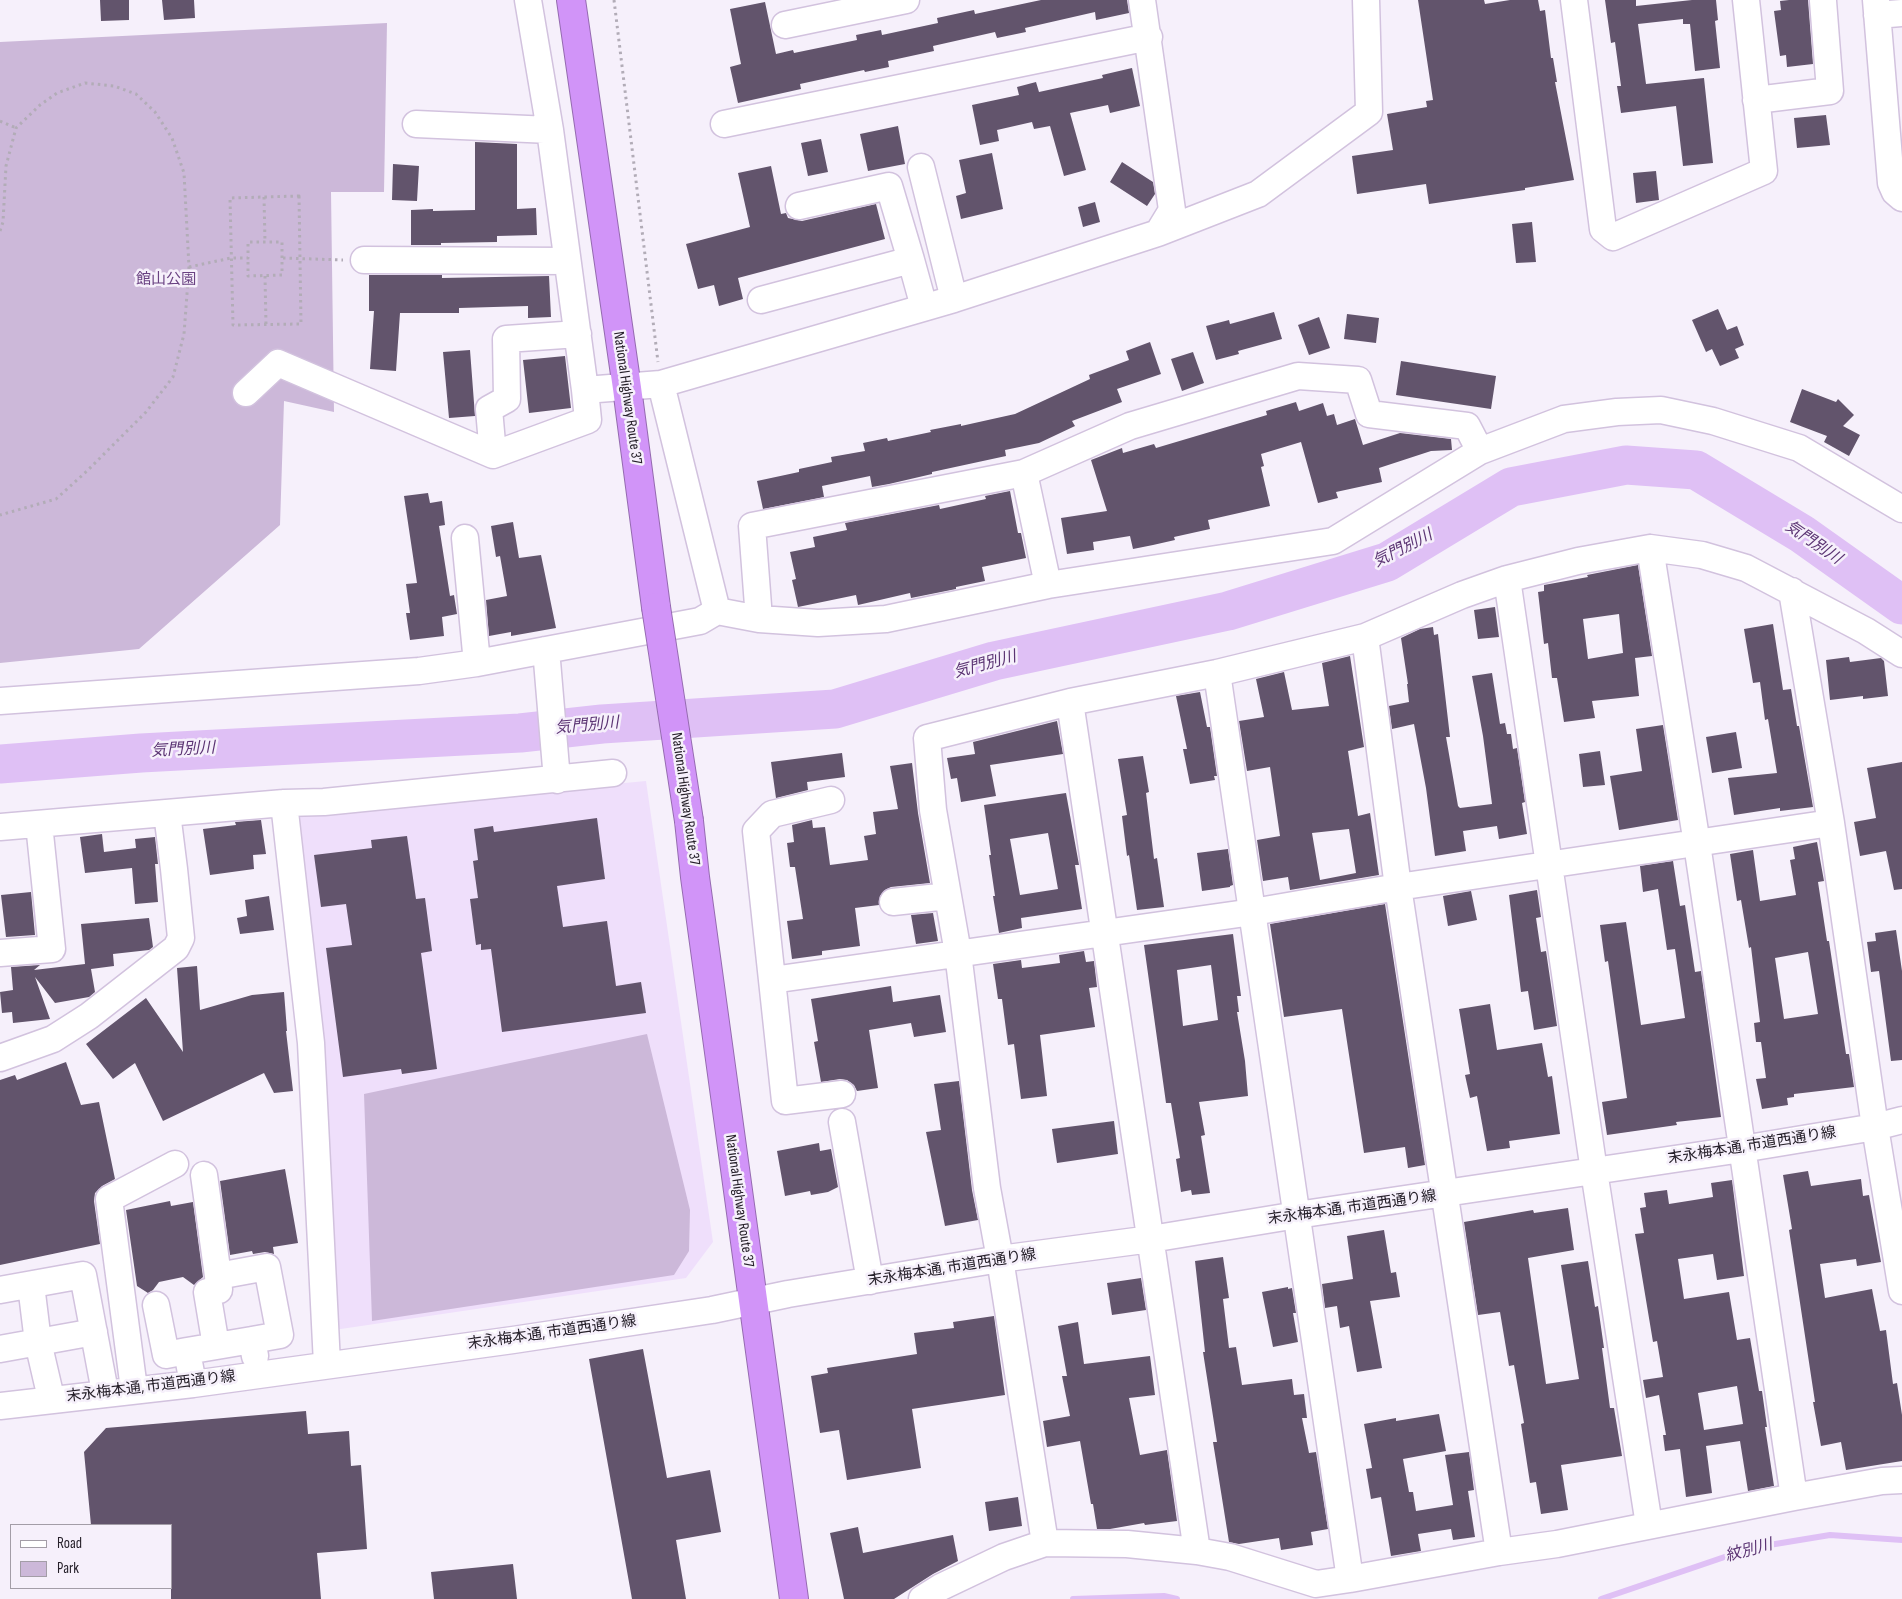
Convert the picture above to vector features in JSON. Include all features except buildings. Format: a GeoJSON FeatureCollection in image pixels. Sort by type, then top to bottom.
{"type":"FeatureCollection","features":[{"type":"Feature","properties":{"kind":"highway","name":"National Highway Route 37"},"geometry":{"type":"LineString","coordinates":[[571,0],[627,388],[656,607],[689,821],[696,887],[794,1599]]}},
{"type":"Feature","properties":{"kind":"street"},"geometry":{"type":"LineString","coordinates":[[246,393],[278,363],[493,455],[588,420],[550,130],[528,0]]}},
{"type":"Feature","properties":{"kind":"street"},"geometry":{"type":"LineString","coordinates":[[785,25],[906,0]]}},
{"type":"Feature","properties":{"kind":"street"},"geometry":{"type":"LineString","coordinates":[[1142,0],[1149,37],[1172,210],[1158,233]]}},
{"type":"Feature","properties":{"kind":"street"},"geometry":{"type":"LineString","coordinates":[[585,390],[661,384],[954,299],[1158,233],[1258,194],[1369,112],[1366,0]]}},
{"type":"Feature","properties":{"kind":"street"},"geometry":{"type":"LineString","coordinates":[[1574,0],[1603,229],[1613,237],[1764,171],[1746,0]]}},
{"type":"Feature","properties":{"kind":"street"},"geometry":{"type":"LineString","coordinates":[[1756,100],[1830,91],[1823,1]]}},
{"type":"Feature","properties":{"kind":"street"},"geometry":{"type":"LineString","coordinates":[[1885,10],[1892,57],[1895,143],[1896,174],[1891,184],[1895,192],[1902,198]]}},
{"type":"Feature","properties":{"kind":"street"},"geometry":{"type":"LineString","coordinates":[[724,124],[1149,37]]}},
{"type":"Feature","properties":{"kind":"street"},"geometry":{"type":"LineString","coordinates":[[416,124],[550,130]]}},
{"type":"Feature","properties":{"kind":"street"},"geometry":{"type":"LineString","coordinates":[[921,167],[954,299]]}},
{"type":"Feature","properties":{"kind":"street"},"geometry":{"type":"LineString","coordinates":[[799,206],[889,186],[924,307]]}},
{"type":"Feature","properties":{"kind":"street"},"geometry":{"type":"LineString","coordinates":[[364,260],[568,261]]}},
{"type":"Feature","properties":{"kind":"street"},"geometry":{"type":"LineString","coordinates":[[761,300],[911,260]]}},
{"type":"Feature","properties":{"kind":"street"},"geometry":{"type":"LineString","coordinates":[[493,455],[489,409],[507,398],[506,339],[578,334]]}},
{"type":"Feature","properties":{"kind":"street"},"geometry":{"type":"LineString","coordinates":[[759,619],[752,526],[1024,473],[1130,426],[1298,376],[1358,380],[1369,414],[1466,426],[1480,451]]}},
{"type":"Feature","properties":{"kind":"street"},"geometry":{"type":"LineString","coordinates":[[661,384],[717,612]]}},
{"type":"Feature","properties":{"kind":"street"},"geometry":{"type":"LineString","coordinates":[[0,701],[419,671],[546,656],[700,620],[717,612],[759,619],[818,623],[886,619],[1048,585],[1333,541],[1480,451],[1564,418],[1616,412],[1661,410],[1713,421],[1799,448],[1902,509]]}},
{"type":"Feature","properties":{"kind":"street"},"geometry":{"type":"LineString","coordinates":[[1024,473],[1048,585]]}},
{"type":"Feature","properties":{"kind":"street"},"geometry":{"type":"LineString","coordinates":[[465,538],[477,663]]}},
{"type":"Feature","properties":{"kind":"street"},"geometry":{"type":"LineString","coordinates":[[1650,548],[1697,844],[1794,1497]]}},
{"type":"Feature","properties":{"kind":"street"},"geometry":{"type":"LineString","coordinates":[[1045,1543],[987,1188],[958,953],[933,810],[927,738],[1070,702],[1217,672],[1364,637],[1462,595],[1507,579],[1578,561],[1650,548],[1702,555],[1746,568],[1866,631],[1902,654]]}},
{"type":"Feature","properties":{"kind":"street"},"geometry":{"type":"LineString","coordinates":[[1507,579],[1594,1171],[1649,1525]]}},
{"type":"Feature","properties":{"kind":"street"},"geometry":{"type":"LineString","coordinates":[[1792,591],[1831,823],[1875,1126],[1902,1291]]}},
{"type":"Feature","properties":{"kind":"street"},"geometry":{"type":"LineString","coordinates":[[1364,637],[1398,887],[1500,1552]]}},
{"type":"Feature","properties":{"kind":"street"},"geometry":{"type":"LineString","coordinates":[[546,656],[556,770]]}},
{"type":"Feature","properties":{"kind":"street"},"geometry":{"type":"LineString","coordinates":[[1217,672],[1350,1580]]}},
{"type":"Feature","properties":{"kind":"street"},"geometry":{"type":"LineString","coordinates":[[1070,702],[1197,1550]]}},
{"type":"Feature","properties":{"kind":"street"},"geometry":{"type":"LineString","coordinates":[[0,827],[284,803],[324,802],[556,770],[613,773]]}},
{"type":"Feature","properties":{"kind":"street"},"geometry":{"type":"LineString","coordinates":[[831,800],[772,814],[756,831],[785,1101],[842,1094]]}},
{"type":"Feature","properties":{"kind":"street"},"geometry":{"type":"LineString","coordinates":[[284,803],[311,1043],[327,1364]]}},
{"type":"Feature","properties":{"kind":"street"},"geometry":{"type":"LineString","coordinates":[[0,1058],[53,1039],[89,1016],[176,948],[180,938],[174,870],[166,813]]}},
{"type":"Feature","properties":{"kind":"street"},"geometry":{"type":"LineString","coordinates":[[772,980],[1253,912],[1398,887],[1831,823]]}},
{"type":"Feature","properties":{"kind":"street"},"geometry":{"type":"LineString","coordinates":[[0,953],[52,949],[39,824]]}},
{"type":"Feature","properties":{"kind":"street"},"geometry":{"type":"LineString","coordinates":[[893,902],[948,896]]}},
{"type":"Feature","properties":{"kind":"street","name":"末永梅本通, 市道西通り線"},"geometry":{"type":"LineString","coordinates":[[0,1406],[51,1398],[193,1384],[327,1364],[513,1340],[712,1310],[752,1300],[1000,1259],[1151,1239],[1297,1215],[1742,1149],[1902,1120]]}},
{"type":"Feature","properties":{"kind":"street"},"geometry":{"type":"LineString","coordinates":[[842,1122],[870,1280]]}},
{"type":"Feature","properties":{"kind":"street"},"geometry":{"type":"LineString","coordinates":[[134,1389],[109,1199],[175,1164]]}},
{"type":"Feature","properties":{"kind":"street"},"geometry":{"type":"LineString","coordinates":[[204,1175],[219,1290],[206,1292],[216,1346]]}},
{"type":"Feature","properties":{"kind":"street"},"geometry":{"type":"LineString","coordinates":[[156,1305],[166,1355],[280,1335],[267,1267],[218,1276]]}},
{"type":"Feature","properties":{"kind":"street"},"geometry":{"type":"LineString","coordinates":[[0,1290],[84,1275],[105,1392]]}},
{"type":"Feature","properties":{"kind":"street"},"geometry":{"type":"LineString","coordinates":[[31,1285],[38,1342],[51,1398]]}},
{"type":"Feature","properties":{"kind":"street"},"geometry":{"type":"LineString","coordinates":[[0,1349],[94,1332]]}},
{"type":"Feature","properties":{"kind":"street"},"geometry":{"type":"LineString","coordinates":[[252,1340],[258,1374]]}},
{"type":"Feature","properties":{"kind":"street"},"geometry":{"type":"LineString","coordinates":[[187,1351],[193,1384]]}},
{"type":"Feature","properties":{"kind":"street"},"geometry":{"type":"LineString","coordinates":[[922,1599],[942,1587],[1004,1557],[1045,1543],[1127,1544],[1197,1550],[1316,1584],[1350,1580],[1500,1552],[1557,1544],[1794,1497],[1882,1481],[1902,1480]]}},
{"type":"Feature","properties":{"kind":"path"},"geometry":{"type":"LineString","coordinates":[[614,0],[661,384]]}},
{"type":"Feature","properties":{"kind":"path"},"geometry":{"type":"LineString","coordinates":[[0,231],[3,222],[6,166],[16,128],[40,105],[57,93],[85,83],[114,86],[136,94],[155,112],[172,138],[184,173],[189,267],[184,334],[173,377],[146,412],[87,471],[56,498],[0,515]]}},
{"type":"Feature","properties":{"kind":"path"},"geometry":{"type":"LineString","coordinates":[[0,121],[16,128]]}},
{"type":"Feature","properties":{"kind":"path"},"geometry":{"type":"LineString","coordinates":[[298,196],[301,324],[233,325],[230,198],[264,197],[298,196]]}},
{"type":"Feature","properties":{"kind":"path"},"geometry":{"type":"LineString","coordinates":[[264,197],[266,242]]}},
{"type":"Feature","properties":{"kind":"path"},"geometry":{"type":"LineString","coordinates":[[248,242],[282,242],[282,275],[248,276],[248,258],[248,242]]}},
{"type":"Feature","properties":{"kind":"path"},"geometry":{"type":"LineString","coordinates":[[189,267],[231,258],[248,258]]}},
{"type":"Feature","properties":{"kind":"path"},"geometry":{"type":"LineString","coordinates":[[283,258],[364,260]]}},
{"type":"Feature","properties":{"kind":"path"},"geometry":{"type":"LineString","coordinates":[[265,276],[266,325]]}},
{"type":"Feature","properties":{"kind":"shaded area"},"geometry":{"type":"Polygon","coordinates":[[[646,781],[713,1242],[686,1278],[334,1330],[290,814],[646,781]]]}},
{"type":"Feature","properties":{"kind":"green space","name":"館山公園"},"geometry":{"type":"Polygon","coordinates":[[[387,23],[384,192],[331,192],[334,412],[284,401],[280,525],[139,649],[0,663],[0,42],[387,23]]]}},
{"type":"Feature","properties":{"kind":"green space"},"geometry":{"type":"Polygon","coordinates":[[[647,1034],[690,1210],[689,1251],[674,1275],[372,1321],[364,1094],[647,1034]]]}},
{"type":"Feature","properties":{"kind":"waterway","name":"気門別川"},"geometry":{"type":"LineString","coordinates":[[0,764],[141,753],[520,733],[602,724],[835,709],[994,661],[1228,611],[1387,562],[1511,487],[1626,465],[1696,470],[1802,534],[1902,605]]}},
{"type":"Feature","properties":{"kind":"waterway","name":"紋別川"},"geometry":{"type":"LineString","coordinates":[[1601,1599],[1751,1548],[1830,1535],[1902,1540]]}},
{"type":"Feature","properties":{"kind":"waterway","name":"紋別川"},"geometry":{"type":"LineString","coordinates":[[1073,1599],[1164,1596],[1177,1599]]}}]}
